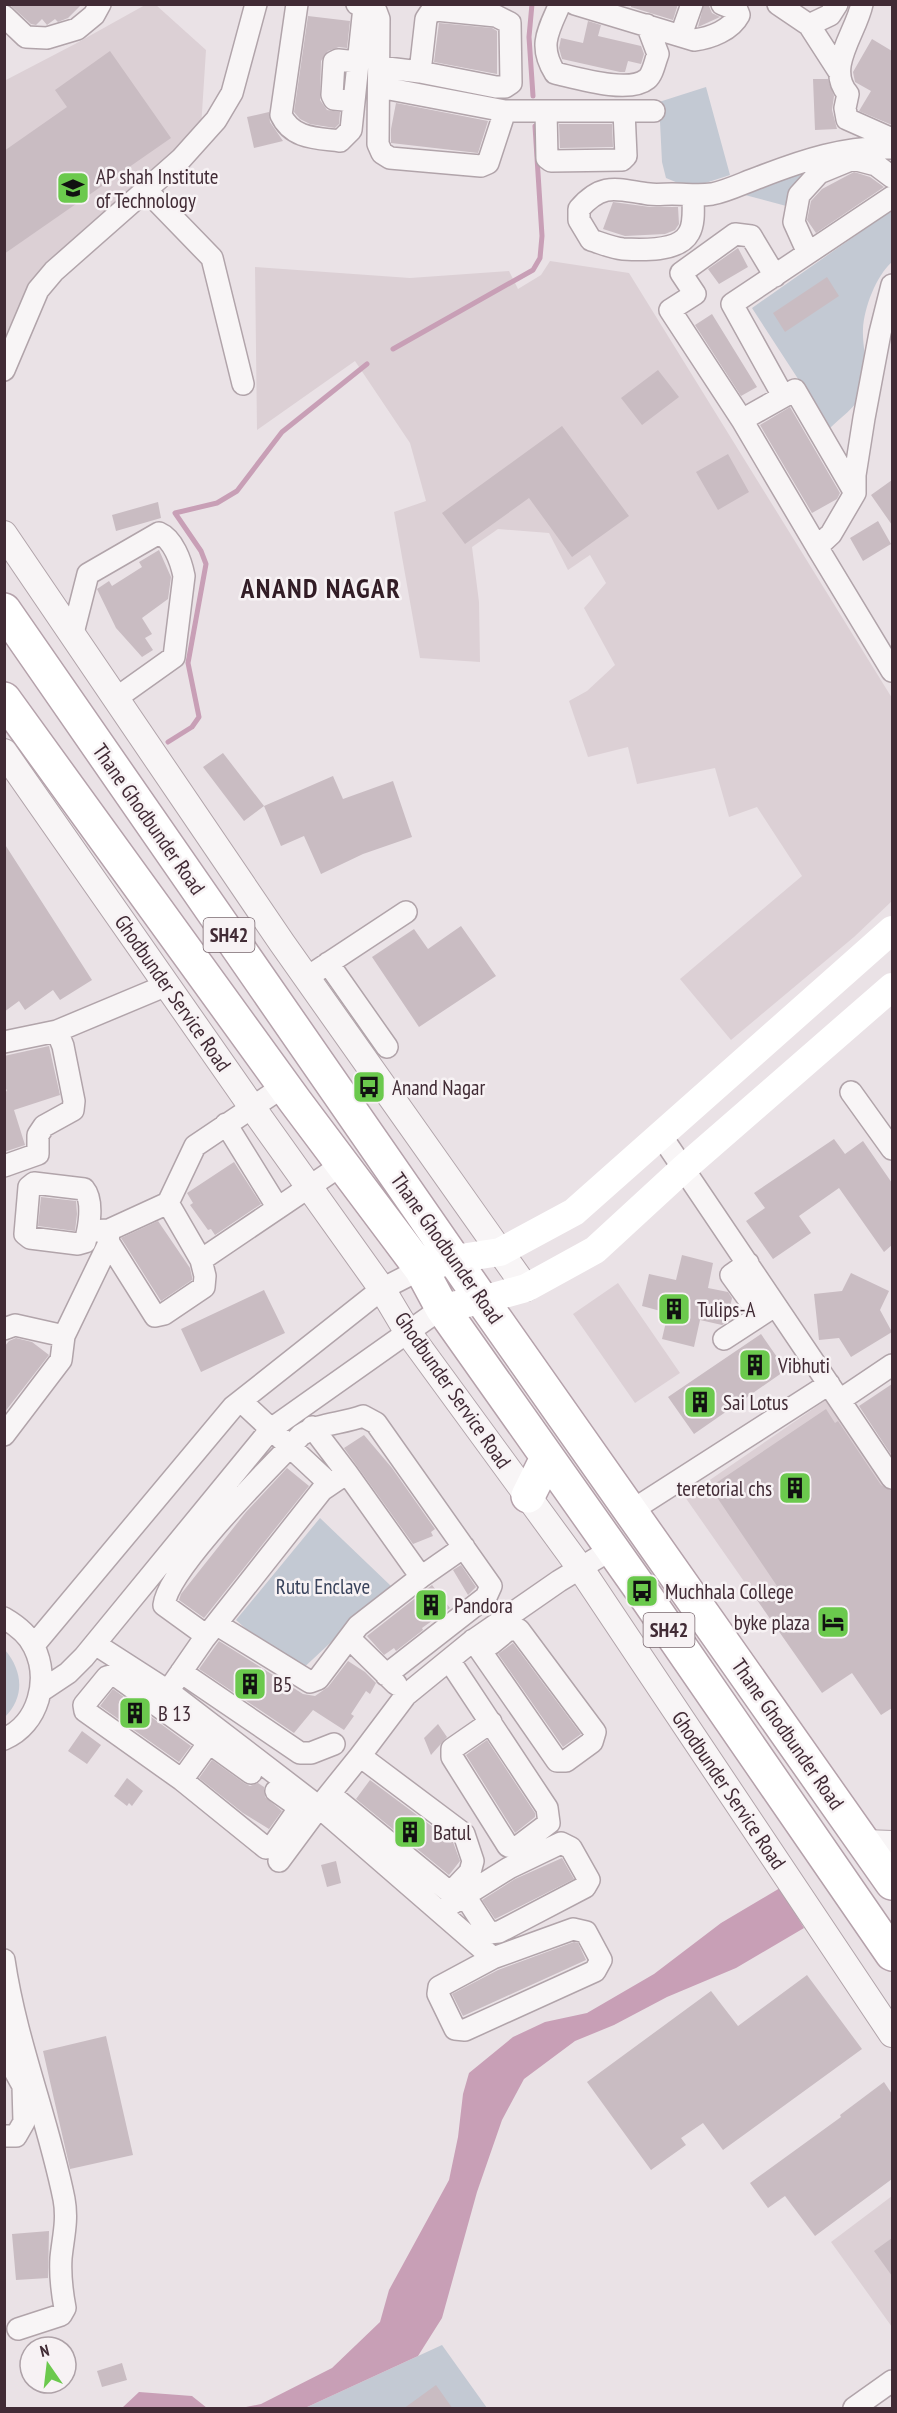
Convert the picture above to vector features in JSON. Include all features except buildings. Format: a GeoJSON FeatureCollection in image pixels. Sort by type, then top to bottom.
{"type":"FeatureCollection","features":[{"type":"Feature","properties":{"kind":"main road","name":"Thane Ghodbunder Road"},"geometry":{"type":"LineString","coordinates":[[4,610],[631,1511],[878,1843],[892,1883]]}},
{"type":"Feature","properties":{"kind":"main road","name":"Thane Ghodbunder Road"},"geometry":{"type":"LineString","coordinates":[[4,699],[284,1086],[421,1269],[442,1308],[892,1954]]}},
{"type":"Feature","properties":{"kind":"main road"},"geometry":{"type":"LineString","coordinates":[[421,1269],[454,1259],[500,1252],[574,1212],[892,930]]}},
{"type":"Feature","properties":{"kind":"main road"},"geometry":{"type":"LineString","coordinates":[[442,1308],[525,1288],[595,1250],[683,1169],[890,994]]}},
{"type":"Feature","properties":{"kind":"main road"},"geometry":{"type":"LineString","coordinates":[[528,1496],[547,1458]]}},
{"type":"Feature","properties":{"kind":"street"},"geometry":{"type":"LineString","coordinates":[[4,16],[26,37],[47,38],[77,29],[94,15],[100,4]]}},
{"type":"Feature","properties":{"kind":"street"},"geometry":{"type":"LineString","coordinates":[[4,370],[38,290],[54,271],[147,191],[181,159],[216,120],[232,93],[256,4]]}},
{"type":"Feature","properties":{"kind":"street"},"geometry":{"type":"LineString","coordinates":[[297,4],[280,115],[291,130],[301,135],[340,141],[351,130],[360,6],[376,11],[379,19],[378,144],[382,153],[390,158],[481,166],[488,163],[491,157],[505,111]]}},
{"type":"Feature","properties":{"kind":"street"},"geometry":{"type":"LineString","coordinates":[[560,4],[544,38],[549,63],[555,73],[614,85],[640,84],[649,78],[658,54],[647,25]]}},
{"type":"Feature","properties":{"kind":"street"},"geometry":{"type":"LineString","coordinates":[[575,4],[694,39],[707,38],[734,24],[739,15],[736,10],[722,4]]}},
{"type":"Feature","properties":{"kind":"street"},"geometry":{"type":"LineString","coordinates":[[681,35],[692,4]]}},
{"type":"Feature","properties":{"kind":"street"},"geometry":{"type":"LineString","coordinates":[[778,4],[809,25],[838,70],[841,86],[848,94],[845,108],[847,119],[892,139]]}},
{"type":"Feature","properties":{"kind":"street"},"geometry":{"type":"LineString","coordinates":[[809,25],[833,10],[861,9],[838,70]]}},
{"type":"Feature","properties":{"kind":"street"},"geometry":{"type":"LineString","coordinates":[[379,77],[420,72],[505,87],[511,83],[510,23],[496,16],[436,10],[430,13],[426,19],[420,72]]}},
{"type":"Feature","properties":{"kind":"street"},"geometry":{"type":"LineString","coordinates":[[379,77],[505,111],[654,111]]}},
{"type":"Feature","properties":{"kind":"street"},"geometry":{"type":"LineString","coordinates":[[546,111],[547,158],[551,161],[622,160],[626,156],[624,111]]}},
{"type":"Feature","properties":{"kind":"street"},"geometry":{"type":"LineString","coordinates":[[693,196],[693,217],[689,234],[676,244],[658,248],[621,249],[591,240],[579,220],[579,209],[587,200],[616,188],[651,194],[693,196],[714,194],[770,173],[842,151],[892,148]]}},
{"type":"Feature","properties":{"kind":"street"},"geometry":{"type":"LineString","coordinates":[[808,253],[794,222],[799,195],[819,173],[853,159],[876,165],[892,177]]}},
{"type":"Feature","properties":{"kind":"street"},"geometry":{"type":"LineString","coordinates":[[147,191],[212,258],[243,384]]}},
{"type":"Feature","properties":{"kind":"street"},"geometry":{"type":"LineString","coordinates":[[783,396],[732,304],[892,197]]}},
{"type":"Feature","properties":{"kind":"street"},"geometry":{"type":"LineString","coordinates":[[775,276],[752,236],[735,234],[681,273],[695,294],[670,310],[742,420],[892,671]]}},
{"type":"Feature","properties":{"kind":"street"},"geometry":{"type":"LineString","coordinates":[[817,547],[831,534],[855,493],[855,475],[884,369],[880,333],[892,285]]}},
{"type":"Feature","properties":{"kind":"street"},"geometry":{"type":"LineString","coordinates":[[742,420],[795,390],[855,493]]}},
{"type":"Feature","properties":{"kind":"street"},"geometry":{"type":"LineString","coordinates":[[73,633],[88,574],[159,533],[167,536],[182,565],[184,576],[174,657],[115,699]]}},
{"type":"Feature","properties":{"kind":"street"},"geometry":{"type":"LineString","coordinates":[[4,534],[306,978],[525,1288]]}},
{"type":"Feature","properties":{"kind":"street","name":"Ghodbunder Service Road"},"geometry":{"type":"LineString","coordinates":[[4,752],[382,1289],[408,1331],[581,1569],[892,2034]]}},
{"type":"Feature","properties":{"kind":"street"},"geometry":{"type":"LineString","coordinates":[[306,978],[406,912]]}},
{"type":"Feature","properties":{"kind":"street"},"geometry":{"type":"LineString","coordinates":[[328,963],[387,1047]]}},
{"type":"Feature","properties":{"kind":"street"},"geometry":{"type":"LineString","coordinates":[[4,1042],[57,1031],[167,985]]}},
{"type":"Feature","properties":{"kind":"street"},"geometry":{"type":"LineString","coordinates":[[4,1167],[38,1154],[38,1135],[44,1126],[73,1110],[74,1101],[63,1046],[57,1031]]}},
{"type":"Feature","properties":{"kind":"street"},"geometry":{"type":"LineString","coordinates":[[4,1435],[61,1360],[64,1336],[102,1234],[168,1203],[195,1146],[284,1086]]}},
{"type":"Feature","properties":{"kind":"street"},"geometry":{"type":"LineString","coordinates":[[851,1092],[892,1149]]}},
{"type":"Feature","properties":{"kind":"street"},"geometry":{"type":"LineString","coordinates":[[226,1124],[278,1208]]}},
{"type":"Feature","properties":{"kind":"street"},"geometry":{"type":"LineString","coordinates":[[660,1134],[768,1310],[834,1392],[892,1478]]}},
{"type":"Feature","properties":{"kind":"street"},"geometry":{"type":"LineString","coordinates":[[201,1260],[343,1164]]}},
{"type":"Feature","properties":{"kind":"street"},"geometry":{"type":"LineString","coordinates":[[102,1234],[155,1316],[164,1314],[204,1287],[206,1276],[201,1260],[168,1203]]}},
{"type":"Feature","properties":{"kind":"street"},"geometry":{"type":"LineString","coordinates":[[693,1206],[743,1267]]}},
{"type":"Feature","properties":{"kind":"street"},"geometry":{"type":"LineString","coordinates":[[34,1645],[233,1407],[382,1289],[421,1269]]}},
{"type":"Feature","properties":{"kind":"street"},"geometry":{"type":"LineString","coordinates":[[41,1691],[69,1673],[95,1644],[271,1429],[442,1308]]}},
{"type":"Feature","properties":{"kind":"street"},"geometry":{"type":"LineString","coordinates":[[724,1340],[768,1310]]}},
{"type":"Feature","properties":{"kind":"street"},"geometry":{"type":"LineString","coordinates":[[4,1329],[15,1325],[64,1336]]}},
{"type":"Feature","properties":{"kind":"street"},"geometry":{"type":"LineString","coordinates":[[631,1511],[834,1392],[892,1365]]}},
{"type":"Feature","properties":{"kind":"street"},"geometry":{"type":"LineString","coordinates":[[241,1401],[289,1448],[338,1479]]}},
{"type":"Feature","properties":{"kind":"street"},"geometry":{"type":"LineString","coordinates":[[210,1631],[204,1634],[164,1605],[165,1594],[197,1548],[301,1435],[312,1427],[363,1416],[376,1423],[490,1586],[486,1597],[386,1675]]}},
{"type":"Feature","properties":{"kind":"street"},"geometry":{"type":"LineString","coordinates":[[312,1427],[338,1479],[421,1577]]}},
{"type":"Feature","properties":{"kind":"street"},"geometry":{"type":"LineString","coordinates":[[168,1691],[210,1631],[322,1490],[338,1479]]}},
{"type":"Feature","properties":{"kind":"street"},"geometry":{"type":"LineString","coordinates":[[210,1631],[310,1682],[318,1679],[358,1626],[464,1547]]}},
{"type":"Feature","properties":{"kind":"street"},"geometry":{"type":"LineString","coordinates":[[477,1646],[559,1581],[612,1550]]}},
{"type":"Feature","properties":{"kind":"street"},"geometry":{"type":"LineString","coordinates":[[4,1618],[19,1627],[34,1645],[42,1667],[41,1691],[35,1709],[24,1725],[4,1739]]}},
{"type":"Feature","properties":{"kind":"street"},"geometry":{"type":"LineString","coordinates":[[279,1861],[406,1695],[450,1660],[477,1646],[508,1630],[519,1630],[595,1731],[592,1742],[566,1761],[557,1761],[477,1646]]}},
{"type":"Feature","properties":{"kind":"street"},"geometry":{"type":"LineString","coordinates":[[349,1638],[406,1695]]}},
{"type":"Feature","properties":{"kind":"street"},"geometry":{"type":"LineString","coordinates":[[95,1644],[168,1691],[213,1736],[296,1805],[298,1810],[272,1847],[266,1848],[182,1780],[85,1711],[84,1706],[107,1677],[115,1674],[213,1736],[324,1801],[447,1890],[453,1890],[470,1872],[473,1861],[464,1834],[360,1756]]}},
{"type":"Feature","properties":{"kind":"street"},"geometry":{"type":"LineString","coordinates":[[450,1660],[547,1808],[549,1823],[516,1848],[508,1846],[452,1757],[452,1749],[490,1722]]}},
{"type":"Feature","properties":{"kind":"street"},"geometry":{"type":"LineString","coordinates":[[181,1672],[300,1753],[311,1753],[334,1744]]}},
{"type":"Feature","properties":{"kind":"street"},"geometry":{"type":"LineString","coordinates":[[182,1780],[213,1736]]}},
{"type":"Feature","properties":{"kind":"street"},"geometry":{"type":"LineString","coordinates":[[274,1773],[292,1747]]}},
{"type":"Feature","properties":{"kind":"street"},"geometry":{"type":"LineString","coordinates":[[324,1801],[493,1958]]}},
{"type":"Feature","properties":{"kind":"street"},"geometry":{"type":"LineString","coordinates":[[440,1911],[508,1868],[561,1843],[571,1848],[590,1880],[585,1887],[499,1932],[489,1933],[465,1896]]}},
{"type":"Feature","properties":{"kind":"street"},"geometry":{"type":"LineString","coordinates":[[573,1929],[586,1932],[601,1960],[595,1971],[465,2030],[455,2029],[438,1994],[439,1987],[493,1958],[573,1929]]}},
{"type":"Feature","properties":{"kind":"street"},"geometry":{"type":"LineString","coordinates":[[4,1960],[9,1996],[47,2126],[64,2202],[66,2232],[61,2259],[65,2308],[62,2315],[18,2329]]}},
{"type":"Feature","properties":{"kind":"street"},"geometry":{"type":"LineString","coordinates":[[4,2028],[12,2066],[22,2086],[24,2122],[16,2136],[4,2136]]}},
{"type":"Feature","properties":{"kind":"street"},"geometry":{"type":"LineString","coordinates":[[854,2409],[892,2381]]}},
{"type":"Feature","properties":{"kind":"shaded area","name":"AP shah Institute of Technology"},"geometry":{"type":"Polygon","coordinates":[[[145,5],[156,5],[206,50],[201,128],[24,296],[5,341],[4,81],[145,5]]]}},
{"type":"Feature","properties":{"kind":"shaded area"},"geometry":{"type":"Polygon","coordinates":[[[550,261],[629,273],[892,698],[892,901],[854,937],[731,1040],[680,979],[802,876],[757,807],[729,817],[715,768],[637,784],[628,747],[588,757],[569,701],[587,691],[615,665],[584,608],[606,583],[590,555],[568,570],[549,533],[498,529],[472,547],[479,602],[480,662],[420,658],[394,512],[426,501],[410,443],[355,361],[257,430],[255,267],[410,278],[509,271],[518,289],[541,275],[550,261]]]}},
{"type":"Feature","properties":{"kind":"shaded area"},"geometry":{"type":"Polygon","coordinates":[[[618,1283],[680,1373],[635,1403],[573,1314],[618,1283]]]}},
{"type":"Feature","properties":{"kind":"shaded area","name":"teretorial chs"},"geometry":{"type":"Polygon","coordinates":[[[829,1398],[892,1490],[892,1508],[757,1600],[685,1497],[829,1398]]]}},
{"type":"Feature","properties":{"kind":"shaded area"},"geometry":{"type":"Polygon","coordinates":[[[780,1888],[804,1928],[736,1968],[667,1997],[614,2025],[575,2041],[524,2079],[502,2120],[477,2192],[442,2318],[418,2356],[305,2408],[241,2408],[261,2404],[332,2368],[380,2322],[389,2290],[449,2180],[458,2137],[463,2094],[469,2073],[513,2037],[545,2022],[587,2013],[654,1974],[721,1923],[780,1888]]]}},
{"type":"Feature","properties":{"kind":"shaded area"},"geometry":{"type":"Polygon","coordinates":[[[892,2196],[892,2327],[831,2242],[892,2196]]]}},
{"type":"Feature","properties":{"kind":"shaded area"},"geometry":{"type":"Polygon","coordinates":[[[139,2392],[192,2396],[207,2408],[122,2408],[139,2392]]]}},
{"type":"Feature","properties":{"kind":"green space"},"geometry":{"type":"Polygon","coordinates":[[[706,87],[730,175],[690,188],[666,178],[662,162],[659,102],[706,87]]]}},
{"type":"Feature","properties":{"kind":"green space"},"geometry":{"type":"Polygon","coordinates":[[[802,173],[790,207],[745,195],[802,173]]]}},
{"type":"Feature","properties":{"kind":"green space"},"geometry":{"type":"Polygon","coordinates":[[[892,210],[892,262],[876,284],[868,302],[864,321],[865,386],[856,403],[830,428],[752,308],[892,210]]]}},
{"type":"Feature","properties":{"kind":"green space","name":"Rutu Enclave"},"geometry":{"type":"Polygon","coordinates":[[[320,1518],[391,1586],[297,1674],[236,1620],[320,1518]]]}},
{"type":"Feature","properties":{"kind":"green space"},"geometry":{"type":"Polygon","coordinates":[[[5,1650],[18,1675],[19,1693],[5,1717],[5,1650]]]}},
{"type":"Feature","properties":{"kind":"green space"},"geometry":{"type":"Polygon","coordinates":[[[442,2345],[487,2408],[305,2408],[442,2345]]]}},
{"type":"Feature","properties":{"kind":"waterway"},"geometry":{"type":"LineString","coordinates":[[532,4],[529,37],[533,96]]}},
{"type":"Feature","properties":{"kind":"waterway"},"geometry":{"type":"LineString","coordinates":[[393,349],[533,270],[540,258],[542,236],[535,126]]}},
{"type":"Feature","properties":{"kind":"waterway"},"geometry":{"type":"LineString","coordinates":[[168,742],[192,727],[199,717],[188,663],[206,564],[201,551],[175,513],[217,503],[237,491],[282,432],[367,364]]}},
{"type":"Feature","properties":{"kind":"place","name":"AP shah Institute of Technology"},"geometry":{"type":"Point","coordinates":[73,188]}},
{"type":"Feature","properties":{"kind":"place","name":"Anand Nagar"},"geometry":{"type":"Point","coordinates":[369,1087]}},
{"type":"Feature","properties":{"kind":"place","name":"Tulips-A"},"geometry":{"type":"Point","coordinates":[674,1309]}},
{"type":"Feature","properties":{"kind":"place","name":"Vibhuti"},"geometry":{"type":"Point","coordinates":[755,1365]}},
{"type":"Feature","properties":{"kind":"place","name":"Sai Lotus"},"geometry":{"type":"Point","coordinates":[700,1402]}},
{"type":"Feature","properties":{"kind":"place","name":"teretorial chs"},"geometry":{"type":"Point","coordinates":[795,1488]}},
{"type":"Feature","properties":{"kind":"place","name":"Muchhala College"},"geometry":{"type":"Point","coordinates":[642,1591]}},
{"type":"Feature","properties":{"kind":"place","name":"Pandora"},"geometry":{"type":"Point","coordinates":[431,1605]}},
{"type":"Feature","properties":{"kind":"place","name":"byke plaza"},"geometry":{"type":"Point","coordinates":[833,1622]}},
{"type":"Feature","properties":{"kind":"place","name":"B5"},"geometry":{"type":"Point","coordinates":[250,1684]}},
{"type":"Feature","properties":{"kind":"place","name":"B 13"},"geometry":{"type":"Point","coordinates":[135,1713]}},
{"type":"Feature","properties":{"kind":"place","name":"Batul"},"geometry":{"type":"Point","coordinates":[410,1832]}},
{"type":"Feature","properties":{"kind":"district","name":"ANAND NAGAR"},"geometry":{"type":"Point","coordinates":[321,588]}}]}
